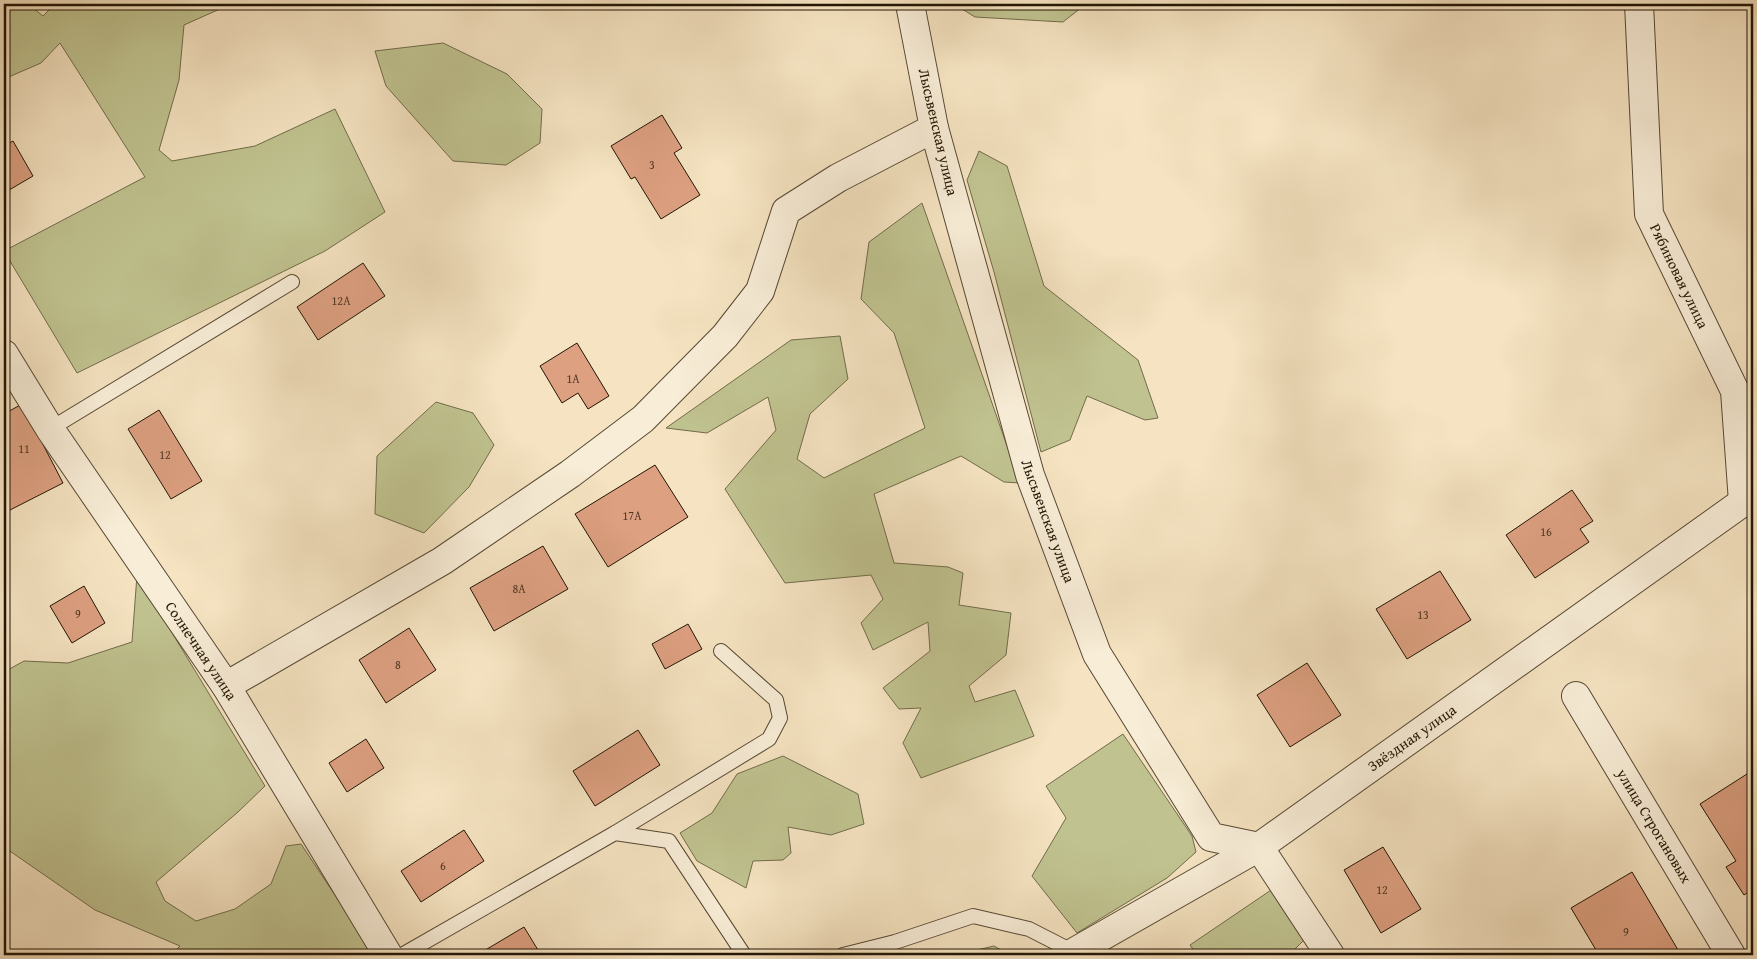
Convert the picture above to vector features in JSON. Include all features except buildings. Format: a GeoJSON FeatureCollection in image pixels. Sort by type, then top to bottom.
{"type":"FeatureCollection","features":[{"type":"Feature","properties":{"kind":"street","name":"Лысьвенская улица"},"geometry":{"type":"LineString","coordinates":[[910,4],[934,128],[1030,475],[1097,654],[1211,837],[1259,847]]}},
{"type":"Feature","properties":{"kind":"street","name":"Рябиновая улица"},"geometry":{"type":"LineString","coordinates":[[1639,4],[1649,214],[1735,392],[1748,503]]}},
{"type":"Feature","properties":{"kind":"street"},"geometry":{"type":"LineString","coordinates":[[226,686],[442,561],[570,474],[643,419],[725,336],[760,291],[786,211],[838,178],[934,128]]}},
{"type":"Feature","properties":{"kind":"street","name":"Солнечная улица"},"geometry":{"type":"LineString","coordinates":[[4,354],[50,429],[226,686],[388,955]]}},
{"type":"Feature","properties":{"kind":"street","name":"Звёздная улица"},"geometry":{"type":"LineString","coordinates":[[1072,954],[1259,847],[1748,503]]}},
{"type":"Feature","properties":{"kind":"street","name":"улица Строгановых"},"geometry":{"type":"LineString","coordinates":[[1576,696],[1731,955]]}},
{"type":"Feature","properties":{"kind":"street"},"geometry":{"type":"LineString","coordinates":[[1259,847],[1330,955]]}},
{"type":"Feature","properties":{"kind":"lane"},"geometry":{"type":"LineString","coordinates":[[50,429],[292,282]]}},
{"type":"Feature","properties":{"kind":"lane"},"geometry":{"type":"LineString","coordinates":[[402,955],[615,833],[769,739],[780,718],[776,700],[721,651]]}},
{"type":"Feature","properties":{"kind":"lane"},"geometry":{"type":"LineString","coordinates":[[615,833],[669,841],[744,955]]}},
{"type":"Feature","properties":{"kind":"lane"},"geometry":{"type":"LineString","coordinates":[[843,955],[895,942],[973,916],[1029,929],[1072,954]]}},
{"type":"Feature","properties":{"kind":"green space"},"geometry":{"type":"Polygon","coordinates":[[[4,4],[28,4],[43,16],[55,4],[231,4],[184,25],[179,80],[159,150],[172,161],[255,146],[335,109],[385,212],[325,251],[77,373],[4,251],[145,177],[60,43],[41,63],[4,79],[4,4]]]}},
{"type":"Feature","properties":{"kind":"green space"},"geometry":{"type":"Polygon","coordinates":[[[954,4],[1086,4],[1063,22],[975,17],[954,4]]]}},
{"type":"Feature","properties":{"kind":"green space"},"geometry":{"type":"Polygon","coordinates":[[[443,43],[507,74],[542,109],[540,143],[506,165],[453,161],[386,86],[375,51],[443,43]]]}},
{"type":"Feature","properties":{"kind":"green space"},"geometry":{"type":"Polygon","coordinates":[[[979,151],[1007,166],[1044,286],[1138,360],[1158,418],[1145,420],[1087,396],[1070,440],[1041,452],[994,272],[967,180],[979,151]]]}},
{"type":"Feature","properties":{"kind":"green space"},"geometry":{"type":"Polygon","coordinates":[[[922,203],[1020,483],[1004,482],[961,456],[874,494],[894,563],[948,567],[963,573],[959,605],[1011,613],[1006,655],[969,686],[975,702],[1015,690],[1034,736],[921,778],[903,743],[921,708],[899,709],[883,688],[930,651],[928,622],[873,650],[861,623],[883,599],[871,575],[785,583],[725,489],[776,430],[768,397],[707,433],[666,428],[791,340],[840,336],[848,379],[810,414],[797,459],[824,478],[925,428],[894,333],[861,299],[869,242],[922,203]]]}},
{"type":"Feature","properties":{"kind":"green space"},"geometry":{"type":"Polygon","coordinates":[[[436,402],[473,413],[494,445],[469,487],[424,533],[375,514],[377,456],[436,402]]]}},
{"type":"Feature","properties":{"kind":"green space"},"geometry":{"type":"Polygon","coordinates":[[[137,575],[265,786],[238,812],[156,882],[165,901],[196,921],[235,909],[271,884],[286,846],[301,844],[375,955],[171,955],[180,946],[95,910],[4,847],[4,672],[24,661],[68,663],[132,642],[137,575]]]}},
{"type":"Feature","properties":{"kind":"green space"},"geometry":{"type":"Polygon","coordinates":[[[1123,734],[1192,836],[1196,852],[1167,878],[1077,933],[1032,876],[1066,818],[1046,786],[1123,734]]]}},
{"type":"Feature","properties":{"kind":"green space"},"geometry":{"type":"Polygon","coordinates":[[[783,756],[858,794],[864,824],[831,835],[788,827],[791,853],[783,860],[753,861],[746,888],[697,861],[680,833],[712,813],[737,774],[783,756]]]}},
{"type":"Feature","properties":{"kind":"green space"},"geometry":{"type":"Polygon","coordinates":[[[1280,884],[1304,940],[1289,955],[1197,955],[1190,945],[1280,884]]]}},
{"type":"Feature","properties":{"kind":"green space"},"geometry":{"type":"Polygon","coordinates":[[[994,946],[1010,955],[956,955],[994,946]]]}}]}
